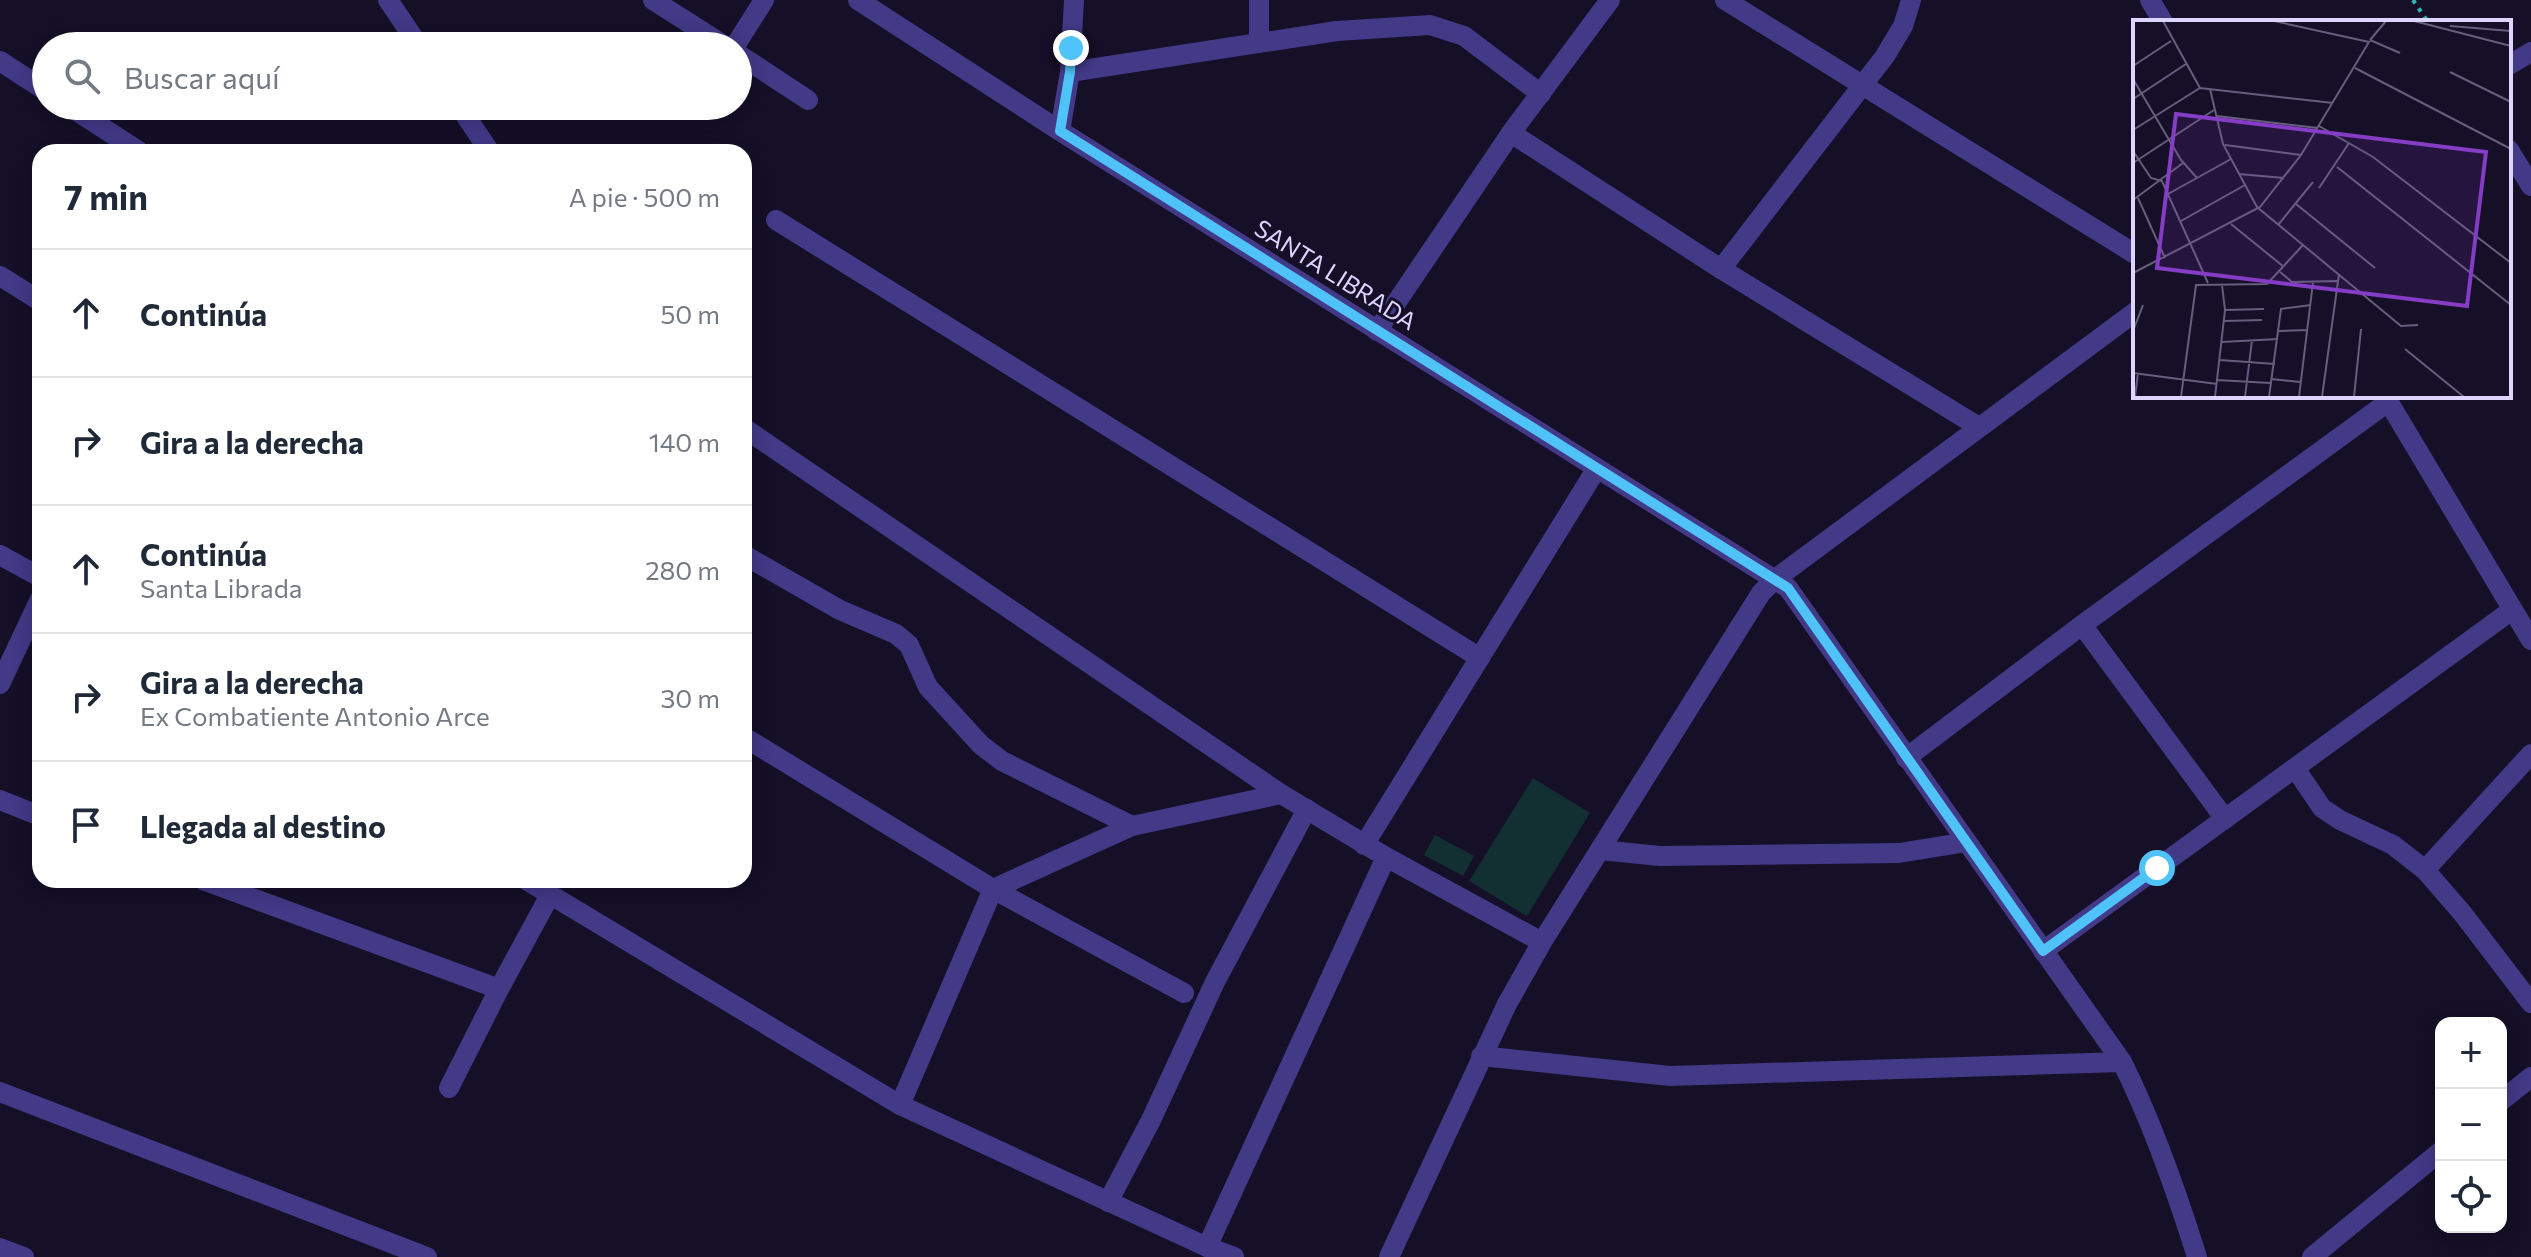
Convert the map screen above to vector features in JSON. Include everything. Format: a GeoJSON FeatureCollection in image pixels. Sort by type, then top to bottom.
{"type":"FeatureCollection","features":[{"type":"Feature","properties":{"kind":"street"},"geometry":{"type":"LineString","coordinates":[[388,0],[410,32]]}},
{"type":"Feature","properties":{"kind":"street"},"geometry":{"type":"LineString","coordinates":[[653,0],[703,32]]}},
{"type":"Feature","properties":{"kind":"street"},"geometry":{"type":"LineString","coordinates":[[744,32],[764,0]]}},
{"type":"Feature","properties":{"kind":"street","name":"SANTA LIBRADA"},"geometry":{"type":"LineString","coordinates":[[858,0],[1060,131],[1781,584]]}},
{"type":"Feature","properties":{"kind":"street"},"geometry":{"type":"LineString","coordinates":[[1060,131],[1070,72],[1074,0]]}},
{"type":"Feature","properties":{"kind":"street"},"geometry":{"type":"LineString","coordinates":[[1259,0],[1259,43]]}},
{"type":"Feature","properties":{"kind":"street"},"geometry":{"type":"LineString","coordinates":[[1377,331],[1511,133],[1610,0]]}},
{"type":"Feature","properties":{"kind":"street"},"geometry":{"type":"LineString","coordinates":[[1725,0],[2133,253]]}},
{"type":"Feature","properties":{"kind":"street"},"geometry":{"type":"LineString","coordinates":[[1721,269],[1885,56],[1903,26],[1911,0]]}},
{"type":"Feature","properties":{"kind":"street"},"geometry":{"type":"LineString","coordinates":[[2150,0],[2162,20]]}},
{"type":"Feature","properties":{"kind":"street"},"geometry":{"type":"LineString","coordinates":[[1070,72],[1337,31],[1430,25],[1464,36],[1541,94]]}},
{"type":"Feature","properties":{"kind":"street"},"geometry":{"type":"LineString","coordinates":[[2511,64],[2531,52]]}},
{"type":"Feature","properties":{"kind":"street"},"geometry":{"type":"LineString","coordinates":[[0,61],[32,82]]}},
{"type":"Feature","properties":{"kind":"street"},"geometry":{"type":"LineString","coordinates":[[752,63],[808,100]]}},
{"type":"Feature","properties":{"kind":"street"},"geometry":{"type":"LineString","coordinates":[[91,120],[128,144]]}},
{"type":"Feature","properties":{"kind":"street"},"geometry":{"type":"LineString","coordinates":[[468,120],[485,144]]}},
{"type":"Feature","properties":{"kind":"street"},"geometry":{"type":"LineString","coordinates":[[1511,133],[1721,269],[1979,427]]}},
{"type":"Feature","properties":{"kind":"street"},"geometry":{"type":"LineString","coordinates":[[2511,153],[2531,186]]}},
{"type":"Feature","properties":{"kind":"street"},"geometry":{"type":"LineString","coordinates":[[776,220],[1480,658]]}},
{"type":"Feature","properties":{"kind":"street"},"geometry":{"type":"LineString","coordinates":[[0,276],[32,296]]}},
{"type":"Feature","properties":{"kind":"street"},"geometry":{"type":"LineString","coordinates":[[1389,1257],[1507,1004],[1542,942],[1761,593],[1781,584],[1979,427],[2133,313]]}},
{"type":"Feature","properties":{"kind":"street"},"geometry":{"type":"LineString","coordinates":[[1906,758],[2387,399],[2531,640]]}},
{"type":"Feature","properties":{"kind":"street"},"geometry":{"type":"LineString","coordinates":[[752,433],[1281,794],[1364,845],[1542,942]]}},
{"type":"Feature","properties":{"kind":"street"},"geometry":{"type":"LineString","coordinates":[[1364,845],[1597,468]]}},
{"type":"Feature","properties":{"kind":"street"},"geometry":{"type":"LineString","coordinates":[[0,555],[32,573]]}},
{"type":"Feature","properties":{"kind":"street"},"geometry":{"type":"LineString","coordinates":[[752,560],[840,610],[896,634],[909,645],[928,687],[981,745],[1002,761],[1132,826]]}},
{"type":"Feature","properties":{"kind":"street"},"geometry":{"type":"LineString","coordinates":[[1781,584],[2122,1062],[2168,1165],[2197,1257]]}},
{"type":"Feature","properties":{"kind":"street"},"geometry":{"type":"LineString","coordinates":[[2043,951],[2512,610]]}},
{"type":"Feature","properties":{"kind":"street"},"geometry":{"type":"LineString","coordinates":[[0,684],[32,616]]}},
{"type":"Feature","properties":{"kind":"street"},"geometry":{"type":"LineString","coordinates":[[2082,625],[2225,819]]}},
{"type":"Feature","properties":{"kind":"street"},"geometry":{"type":"LineString","coordinates":[[752,742],[993,889],[1184,993]]}},
{"type":"Feature","properties":{"kind":"street"},"geometry":{"type":"LineString","coordinates":[[2425,870],[2531,754]]}},
{"type":"Feature","properties":{"kind":"street"},"geometry":{"type":"LineString","coordinates":[[2295,768],[2322,808],[2393,845],[2425,870],[2531,1003]]}},
{"type":"Feature","properties":{"kind":"street"},"geometry":{"type":"LineString","coordinates":[[900,1105],[993,889],[1132,826],[1281,794]]}},
{"type":"Feature","properties":{"kind":"street"},"geometry":{"type":"LineString","coordinates":[[0,800],[32,813]]}},
{"type":"Feature","properties":{"kind":"street"},"geometry":{"type":"LineString","coordinates":[[1108,1202],[1151,1120],[1215,982],[1307,809]]}},
{"type":"Feature","properties":{"kind":"street"},"geometry":{"type":"LineString","coordinates":[[1600,850],[1660,856],[1899,853],[1967,842]]}},
{"type":"Feature","properties":{"kind":"street"},"geometry":{"type":"LineString","coordinates":[[1207,1247],[1386,857]]}},
{"type":"Feature","properties":{"kind":"street"},"geometry":{"type":"LineString","coordinates":[[225,888],[499,989]]}},
{"type":"Feature","properties":{"kind":"street"},"geometry":{"type":"LineString","coordinates":[[539,888],[900,1105],[1234,1257]]}},
{"type":"Feature","properties":{"kind":"street"},"geometry":{"type":"LineString","coordinates":[[449,1088],[550,895]]}},
{"type":"Feature","properties":{"kind":"street"},"geometry":{"type":"LineString","coordinates":[[1481,1056],[1670,1076],[2122,1062]]}},
{"type":"Feature","properties":{"kind":"street"},"geometry":{"type":"LineString","coordinates":[[2507,1096],[2531,1077]]}},
{"type":"Feature","properties":{"kind":"street"},"geometry":{"type":"LineString","coordinates":[[0,1092],[427,1257]]}},
{"type":"Feature","properties":{"kind":"street"},"geometry":{"type":"LineString","coordinates":[[2312,1257],[2435,1156]]}},
{"type":"Feature","properties":{"kind":"street"},"geometry":{"type":"LineString","coordinates":[[0,1248],[24,1257]]}},
{"type":"Feature","properties":{"kind":"path"},"geometry":{"type":"LineString","coordinates":[[2413,0],[2427,20]]}},
{"type":"Feature","properties":{"kind":"green space"},"geometry":{"type":"Polygon","coordinates":[[[1533,778],[1590,813],[1527,916],[1469,881],[1533,778]]]}},
{"type":"Feature","properties":{"kind":"green space"},"geometry":{"type":"Polygon","coordinates":[[[1435,835],[1474,856],[1463,876],[1424,855],[1435,835]]]}},
{"type":"Feature","properties":{"kind":"route"},"geometry":{"type":"LineString","coordinates":[[1071,48],[1060,131],[1788,588],[2043,951],[2157,868]]}}]}
